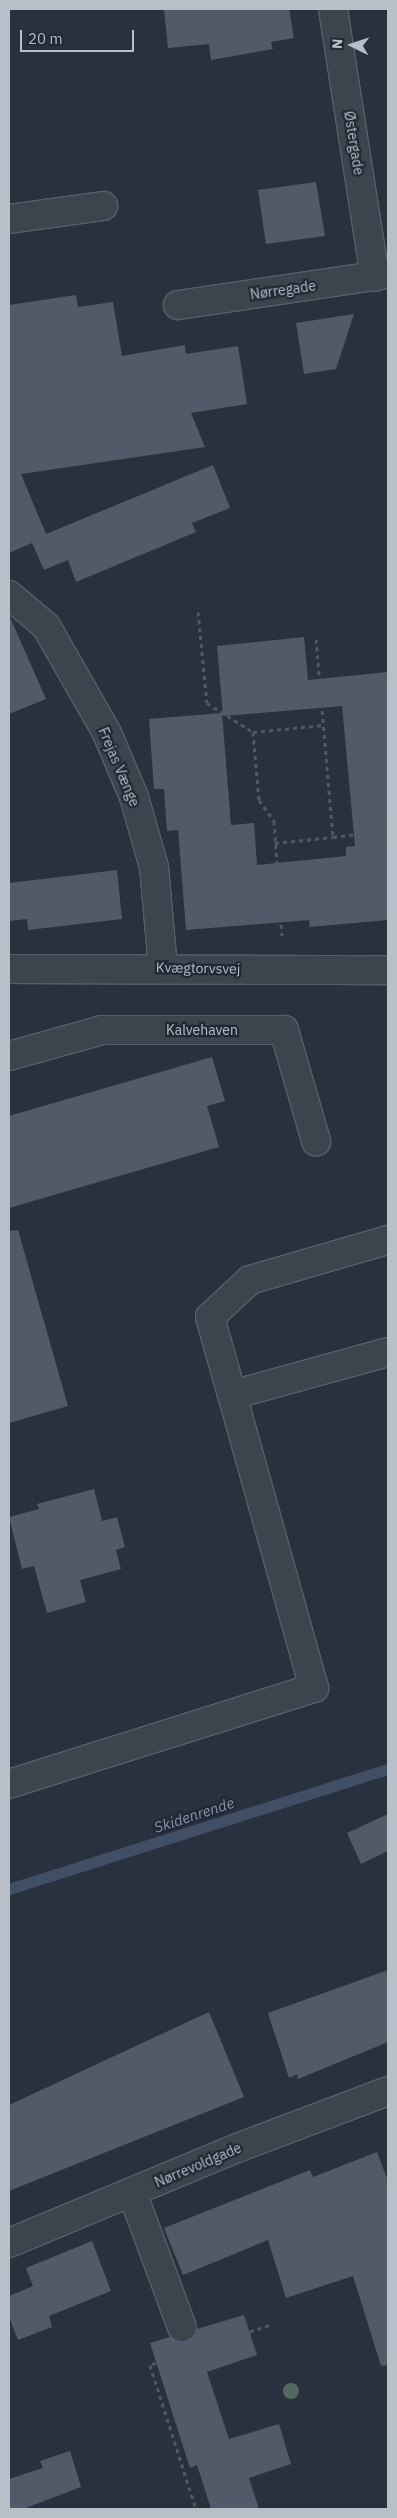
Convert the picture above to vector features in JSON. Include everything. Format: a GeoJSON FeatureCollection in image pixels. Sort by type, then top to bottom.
{"type":"FeatureCollection","features":[{"type":"Feature","properties":{"kind":"street","name":"Østergade"},"geometry":{"type":"LineString","coordinates":[[333,9],[382,276]]}},
{"type":"Feature","properties":{"kind":"street"},"geometry":{"type":"LineString","coordinates":[[9,219],[103,206]]}},
{"type":"Feature","properties":{"kind":"street","name":"Nørregade"},"geometry":{"type":"LineString","coordinates":[[178,305],[382,276]]}},
{"type":"Feature","properties":{"kind":"street","name":"Frejas Vænge"},"geometry":{"type":"LineString","coordinates":[[9,595],[46,626],[106,731],[134,797],[154,867],[163,968]]}},
{"type":"Feature","properties":{"kind":"street","name":"Kvægtorvsvej"},"geometry":{"type":"LineString","coordinates":[[9,969],[388,970]]}},
{"type":"Feature","properties":{"kind":"street","name":"Kalvehaven"},"geometry":{"type":"LineString","coordinates":[[9,1056],[102,1030],[284,1030],[316,1141]]}},
{"type":"Feature","properties":{"kind":"street"},"geometry":{"type":"LineString","coordinates":[[9,1784],[314,1688],[210,1317],[250,1280],[388,1240]]}},
{"type":"Feature","properties":{"kind":"street"},"geometry":{"type":"LineString","coordinates":[[232,1395],[388,1352]]}},
{"type":"Feature","properties":{"kind":"street","name":"Nørrevoldgade"},"geometry":{"type":"LineString","coordinates":[[9,2243],[132,2192],[388,2091]]}},
{"type":"Feature","properties":{"kind":"street"},"geometry":{"type":"LineString","coordinates":[[132,2192],[182,2327]]}},
{"type":"Feature","properties":{"kind":"path"},"geometry":{"type":"LineString","coordinates":[[198,612],[207,703],[253,732],[324,725]]}},
{"type":"Feature","properties":{"kind":"path"},"geometry":{"type":"LineString","coordinates":[[316,639],[333,837]]}},
{"type":"Feature","properties":{"kind":"path"},"geometry":{"type":"LineString","coordinates":[[253,732],[258,800],[274,821],[285,969]]}},
{"type":"Feature","properties":{"kind":"path"},"geometry":{"type":"LineString","coordinates":[[275,843],[388,830]]}},
{"type":"Feature","properties":{"kind":"path"},"geometry":{"type":"LineString","coordinates":[[204,2347],[273,2324]]}},
{"type":"Feature","properties":{"kind":"path"},"geometry":{"type":"LineString","coordinates":[[178,2356],[150,2365],[196,2509]]}},
{"type":"Feature","properties":{"kind":"building"},"geometry":{"type":"Polygon","coordinates":[[[164,9],[289,9],[294,38],[271,42],[273,49],[211,60],[209,44],[168,48],[164,9]]]}},
{"type":"Feature","properties":{"kind":"building"},"geometry":{"type":"Polygon","coordinates":[[[316,182],[325,236],[266,244],[258,190],[316,182]]]}},
{"type":"Feature","properties":{"kind":"building"},"geometry":{"type":"Polygon","coordinates":[[[76,295],[78,307],[113,302],[122,356],[185,345],[186,354],[238,346],[247,404],[191,413],[205,447],[21,474],[46,534],[213,465],[230,508],[192,523],[196,532],[76,582],[68,560],[44,570],[32,543],[9,553],[9,305],[76,295]]]}},
{"type":"Feature","properties":{"kind":"building"},"geometry":{"type":"Polygon","coordinates":[[[354,314],[336,369],[304,374],[296,323],[354,314]]]}},
{"type":"Feature","properties":{"kind":"building"},"geometry":{"type":"Polygon","coordinates":[[[9,615],[46,699],[9,714],[9,615]]]}},
{"type":"Feature","properties":{"kind":"building"},"geometry":{"type":"Polygon","coordinates":[[[304,637],[308,680],[388,672],[388,920],[310,927],[309,920],[186,930],[178,830],[167,831],[164,789],[154,789],[149,719],[222,713],[231,825],[254,823],[257,865],[346,856],[346,847],[355,846],[342,706],[223,716],[217,646],[304,637]]]}},
{"type":"Feature","properties":{"kind":"building"},"geometry":{"type":"Polygon","coordinates":[[[117,870],[122,919],[28,930],[27,919],[9,921],[9,883],[117,870]]]}},
{"type":"Feature","properties":{"kind":"building"},"geometry":{"type":"Polygon","coordinates":[[[212,1057],[225,1101],[207,1106],[219,1147],[9,1208],[9,1116],[212,1057]]]}},
{"type":"Feature","properties":{"kind":"building"},"geometry":{"type":"Polygon","coordinates":[[[18,1230],[68,1406],[9,1423],[9,1231],[18,1230]]]}},
{"type":"Feature","properties":{"kind":"building"},"geometry":{"type":"Polygon","coordinates":[[[94,1489],[102,1521],[117,1517],[125,1547],[116,1550],[121,1569],[80,1580],[86,1602],[47,1613],[34,1566],[22,1569],[9,1517],[39,1509],[37,1504],[94,1489]]]}},
{"type":"Feature","properties":{"kind":"building"},"geometry":{"type":"Polygon","coordinates":[[[388,1814],[388,1851],[361,1864],[347,1833],[388,1814]]]}},
{"type":"Feature","properties":{"kind":"building"},"geometry":{"type":"Polygon","coordinates":[[[388,1970],[388,2042],[298,2079],[297,2074],[289,2078],[268,2013],[388,1970]]]}},
{"type":"Feature","properties":{"kind":"building"},"geometry":{"type":"Polygon","coordinates":[[[209,2012],[244,2097],[9,2191],[9,2105],[209,2012]]]}},
{"type":"Feature","properties":{"kind":"building"},"geometry":{"type":"Polygon","coordinates":[[[377,2152],[388,2181],[388,2365],[381,2366],[353,2276],[286,2298],[268,2240],[183,2275],[164,2228],[310,2170],[313,2177],[377,2152]]]}},
{"type":"Feature","properties":{"kind":"building"},"geometry":{"type":"Polygon","coordinates":[[[92,2241],[111,2291],[49,2316],[52,2327],[18,2340],[9,2317],[9,2296],[33,2286],[26,2268],[92,2241]]]}},
{"type":"Feature","properties":{"kind":"building"},"geometry":{"type":"Polygon","coordinates":[[[244,2315],[257,2355],[207,2372],[229,2439],[279,2424],[291,2464],[249,2478],[259,2509],[211,2509],[197,2465],[190,2468],[150,2343],[170,2337],[179,2342],[187,2342],[197,2329],[244,2315]]]}},
{"type":"Feature","properties":{"kind":"building"},"geometry":{"type":"Polygon","coordinates":[[[70,2451],[81,2487],[23,2509],[9,2509],[9,2479],[43,2468],[40,2461],[70,2451]]]}},
{"type":"Feature","properties":{"kind":"waterway","name":"Skidenrende"},"geometry":{"type":"LineString","coordinates":[[9,1889],[388,1769]]}}]}
